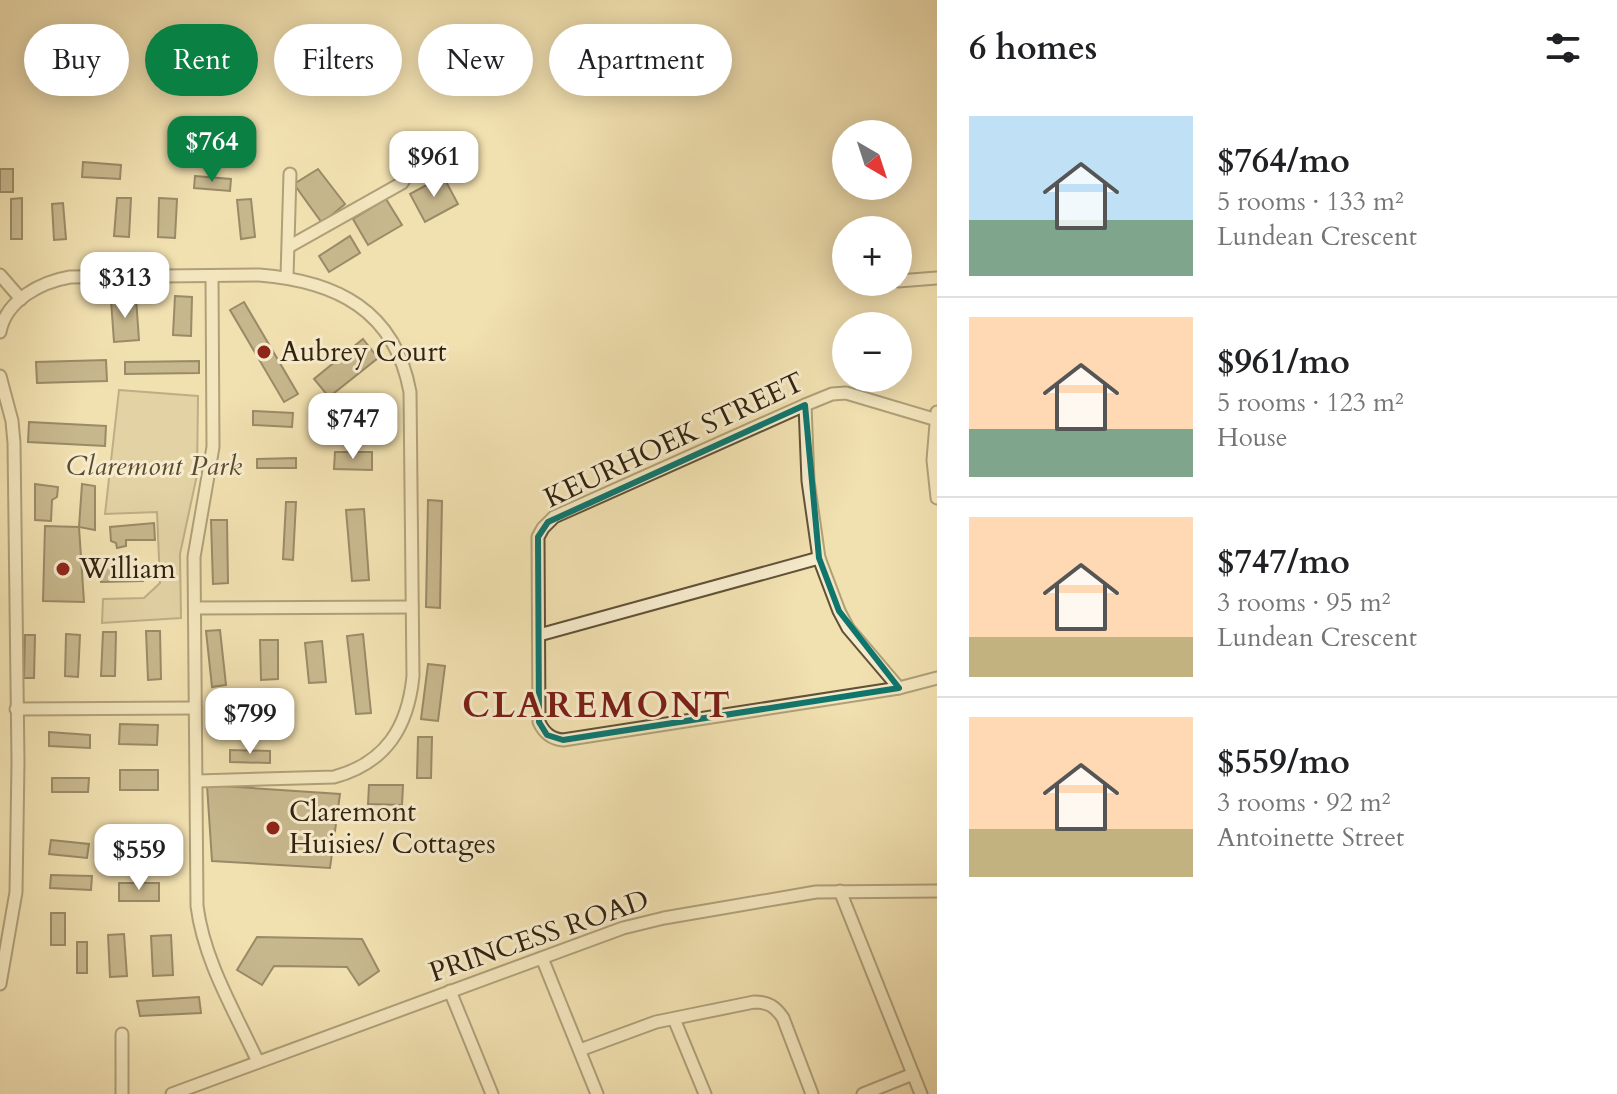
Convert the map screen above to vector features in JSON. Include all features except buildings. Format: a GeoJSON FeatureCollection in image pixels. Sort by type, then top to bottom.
{"type":"FeatureCollection","features":[{"type":"Feature","properties":{"kind":"street"},"geometry":{"type":"LineString","coordinates":[[290,246],[402,183],[409,172],[409,161]]}},
{"type":"Feature","properties":{"kind":"street"},"geometry":{"type":"LineString","coordinates":[[287,277],[290,174]]}},
{"type":"Feature","properties":{"kind":"street"},"geometry":{"type":"LineString","coordinates":[[0,275],[21,299]]}},
{"type":"Feature","properties":{"kind":"street"},"geometry":{"type":"LineString","coordinates":[[212,276],[213,447],[196,538],[199,921],[213,964],[258,1062]]}},
{"type":"Feature","properties":{"kind":"street"},"geometry":{"type":"LineString","coordinates":[[0,332],[1,324],[21,299],[53,280],[70,277],[287,277],[317,284],[348,297],[375,317],[394,343],[410,392],[413,676],[411,702],[403,723],[371,761],[349,773],[334,777],[197,781]]}},
{"type":"Feature","properties":{"kind":"street"},"geometry":{"type":"LineString","coordinates":[[912,280],[937,278]]}},
{"type":"Feature","properties":{"kind":"street"},"geometry":{"type":"LineString","coordinates":[[0,376],[12,421],[14,443],[18,762],[16,892],[0,984]]}},
{"type":"Feature","properties":{"kind":"street","name":"KEURHOEK STREET"},"geometry":{"type":"LineString","coordinates":[[899,688],[555,739],[547,735],[539,722],[538,537],[554,517],[832,394],[846,393],[936,417]]}},
{"type":"Feature","properties":{"kind":"street"},"geometry":{"type":"LineString","coordinates":[[805,405],[808,481],[819,558],[839,611],[848,628],[899,688],[937,678]]}},
{"type":"Feature","properties":{"kind":"street"},"geometry":{"type":"LineString","coordinates":[[936,417],[933,460],[937,498]]}},
{"type":"Feature","properties":{"kind":"street"},"geometry":{"type":"LineString","coordinates":[[539,635],[819,558]]}},
{"type":"Feature","properties":{"kind":"street"},"geometry":{"type":"LineString","coordinates":[[195,608],[412,607]]}},
{"type":"Feature","properties":{"kind":"street"},"geometry":{"type":"LineString","coordinates":[[16,709],[195,708]]}},
{"type":"Feature","properties":{"kind":"street"},"geometry":{"type":"LineString","coordinates":[[840,891],[921,1094]]}},
{"type":"Feature","properties":{"kind":"street","name":"PRINCESS ROAD"},"geometry":{"type":"LineString","coordinates":[[172,1094],[623,928],[772,899],[840,891],[937,891]]}},
{"type":"Feature","properties":{"kind":"street"},"geometry":{"type":"LineString","coordinates":[[542,958],[597,1094]]}},
{"type":"Feature","properties":{"kind":"street"},"geometry":{"type":"LineString","coordinates":[[450,991],[492,1094]]}},
{"type":"Feature","properties":{"kind":"street"},"geometry":{"type":"LineString","coordinates":[[580,1050],[634,1029],[754,1002],[766,1002],[777,1009],[783,1018],[812,1094]]}},
{"type":"Feature","properties":{"kind":"street"},"geometry":{"type":"LineString","coordinates":[[674,1019],[705,1094]]}},
{"type":"Feature","properties":{"kind":"street"},"geometry":{"type":"LineString","coordinates":[[122,1034],[122,1094]]}},
{"type":"Feature","properties":{"kind":"street"},"geometry":{"type":"LineString","coordinates":[[863,1094],[913,1074]]}},
{"type":"Feature","properties":{"kind":"highlighted area"},"geometry":{"type":"Polygon","coordinates":[[[805,405],[819,558],[839,611],[899,688],[563,740],[547,735],[539,722],[538,537],[548,522],[805,405]]]}},
{"type":"Feature","properties":{"kind":"green space","name":"Claremont Park"},"geometry":{"type":"Polygon","coordinates":[[[119,390],[198,396],[197,475],[180,554],[181,618],[102,623],[103,599],[144,598],[160,583],[157,512],[105,514],[119,390]]]}},
{"type":"Feature","properties":{"kind":"place","name":"Aubrey Court"},"geometry":{"type":"Point","coordinates":[264,352]}},
{"type":"Feature","properties":{"kind":"place","name":"William"},"geometry":{"type":"Point","coordinates":[63,569]}},
{"type":"Feature","properties":{"kind":"place","name":"Claremont Huisies/ Cottages"},"geometry":{"type":"Point","coordinates":[273,828]}},
{"type":"Feature","properties":{"kind":"district","name":"CLAREMONT"},"geometry":{"type":"Point","coordinates":[597,705]}}]}
